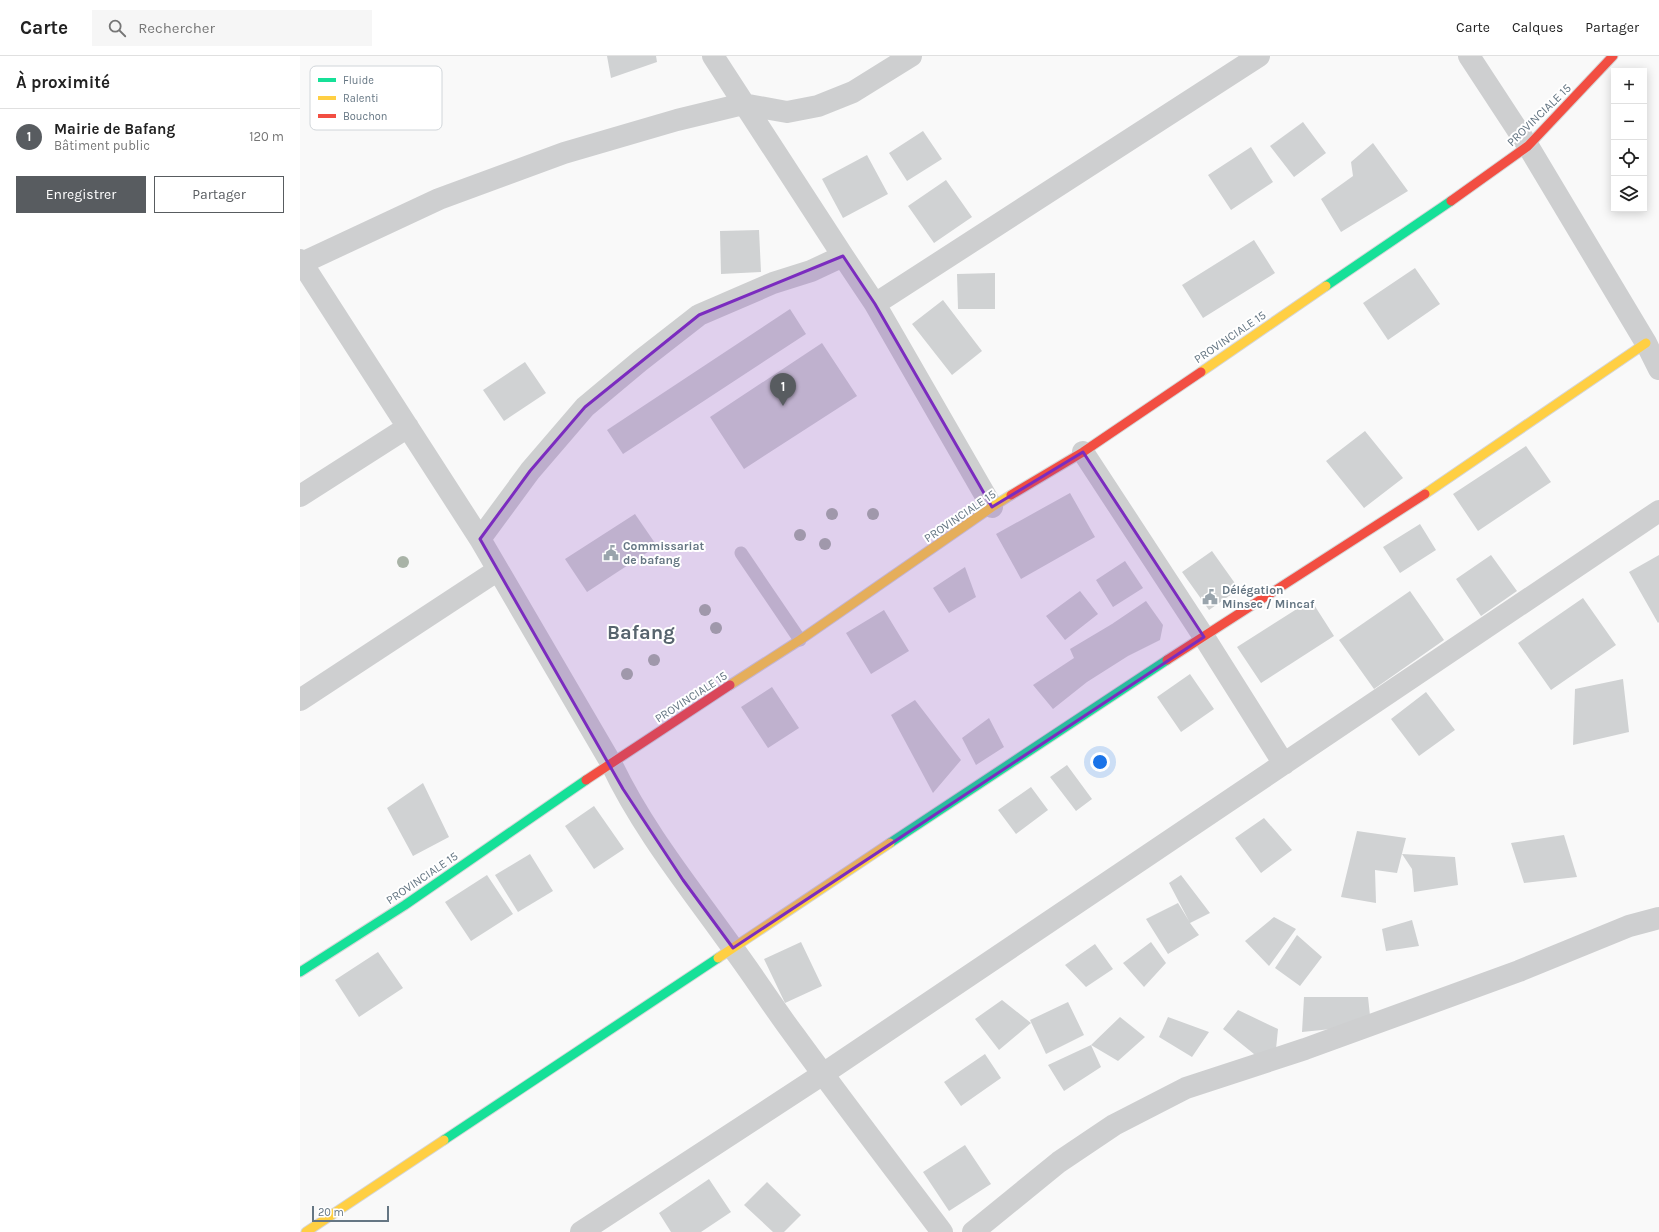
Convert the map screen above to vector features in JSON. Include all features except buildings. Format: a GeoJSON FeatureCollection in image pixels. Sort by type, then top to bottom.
{"type":"FeatureCollection","features":[{"type":"Feature","properties":{"kind":"street"},"geometry":{"type":"LineString","coordinates":[[713,56],[875,304],[992,507]]}},
{"type":"Feature","properties":{"kind":"street"},"geometry":{"type":"LineString","coordinates":[[911,56],[853,92],[818,106],[788,112],[743,104],[677,120],[564,153],[439,199],[301,263],[480,539],[611,763],[623,789],[637,812],[683,880],[794,1035],[942,1232]]}},
{"type":"Feature","properties":{"kind":"street"},"geometry":{"type":"LineString","coordinates":[[875,304],[1259,56]]}},
{"type":"Feature","properties":{"kind":"street"},"geometry":{"type":"LineString","coordinates":[[1469,56],[1528,146],[1646,344],[1659,370]]}},
{"type":"Feature","properties":{"kind":"street","name":"PROVINCIALE 15"},"geometry":{"type":"LineString","coordinates":[[300,972],[405,905],[611,763],[800,640],[992,507],[1083,452],[1483,179],[1528,146],[1613,56]]}},
{"type":"Feature","properties":{"kind":"street"},"geometry":{"type":"LineString","coordinates":[[480,539],[530,471],[585,407],[640,361],[699,315],[772,283],[811,271],[843,256]]}},
{"type":"Feature","properties":{"kind":"street"},"geometry":{"type":"LineString","coordinates":[[306,1232],[1086,712],[1423,496],[1646,344]]}},
{"type":"Feature","properties":{"kind":"street"},"geometry":{"type":"LineString","coordinates":[[300,496],[408,427]]}},
{"type":"Feature","properties":{"kind":"street"},"geometry":{"type":"LineString","coordinates":[[1083,452],[1204,637],[1284,764]]}},
{"type":"Feature","properties":{"kind":"street"},"geometry":{"type":"LineString","coordinates":[[581,1232],[823,1074],[1659,511]]}},
{"type":"Feature","properties":{"kind":"street"},"geometry":{"type":"LineString","coordinates":[[300,700],[498,570]]}},
{"type":"Feature","properties":{"kind":"street"},"geometry":{"type":"LineString","coordinates":[[973,1232],[1059,1162],[1114,1125],[1186,1088],[1305,1049],[1519,972],[1629,926],[1659,918]]}},
{"type":"Feature","properties":{"kind":"lane"},"geometry":{"type":"LineString","coordinates":[[741,553],[800,640]]}},
{"type":"Feature","properties":{"kind":"highlighted area"},"geometry":{"type":"Polygon","coordinates":[[[843,256],[875,304],[992,507],[1083,452],[1204,637],[733,948],[683,880],[623,789],[480,539],[530,471],[585,407],[699,315],[843,256]]]}},
{"type":"Feature","properties":{"kind":"traffic: fast"},"geometry":{"type":"LineString","coordinates":[[1326,286],[1451,201]]}},
{"type":"Feature","properties":{"kind":"traffic: fast"},"geometry":{"type":"LineString","coordinates":[[890,843],[1167,660]]}},
{"type":"Feature","properties":{"kind":"traffic: fast"},"geometry":{"type":"LineString","coordinates":[[300,972],[405,905],[586,780]]}},
{"type":"Feature","properties":{"kind":"traffic: fast"},"geometry":{"type":"LineString","coordinates":[[444,1140],[718,958]]}},
{"type":"Feature","properties":{"kind":"traffic: slow"},"geometry":{"type":"LineString","coordinates":[[1201,372],[1326,286]]}},
{"type":"Feature","properties":{"kind":"traffic: slow"},"geometry":{"type":"LineString","coordinates":[[1425,494],[1646,343]]}},
{"type":"Feature","properties":{"kind":"traffic: slow"},"geometry":{"type":"LineString","coordinates":[[730,685],[800,640],[1011,495]]}},
{"type":"Feature","properties":{"kind":"traffic: slow"},"geometry":{"type":"LineString","coordinates":[[718,958],[890,843]]}},
{"type":"Feature","properties":{"kind":"traffic: slow"},"geometry":{"type":"LineString","coordinates":[[306,1232],[444,1140]]}},
{"type":"Feature","properties":{"kind":"traffic: jam"},"geometry":{"type":"LineString","coordinates":[[1451,201],[1528,146],[1613,56]]}},
{"type":"Feature","properties":{"kind":"traffic: jam"},"geometry":{"type":"LineString","coordinates":[[1011,495],[1083,452],[1201,372]]}},
{"type":"Feature","properties":{"kind":"traffic: jam"},"geometry":{"type":"LineString","coordinates":[[1167,660],[1425,494]]}},
{"type":"Feature","properties":{"kind":"traffic: jam"},"geometry":{"type":"LineString","coordinates":[[586,780],[730,685]]}},
{"type":"Feature","properties":{"kind":"place","name":"Mairie de Bafang"},"geometry":{"type":"Point","coordinates":[783,406]}},
{"type":"Feature","properties":{"kind":"place","name":"Commissariat de bafang"},"geometry":{"type":"Point","coordinates":[611,553]}},
{"type":"Feature","properties":{"kind":"place","name":"Délégation Minsec / Mincaf"},"geometry":{"type":"Point","coordinates":[1210,597]}},
{"type":"Feature","properties":{"kind":"district","name":"Bafang"},"geometry":{"type":"Point","coordinates":[641,632]}}]}
